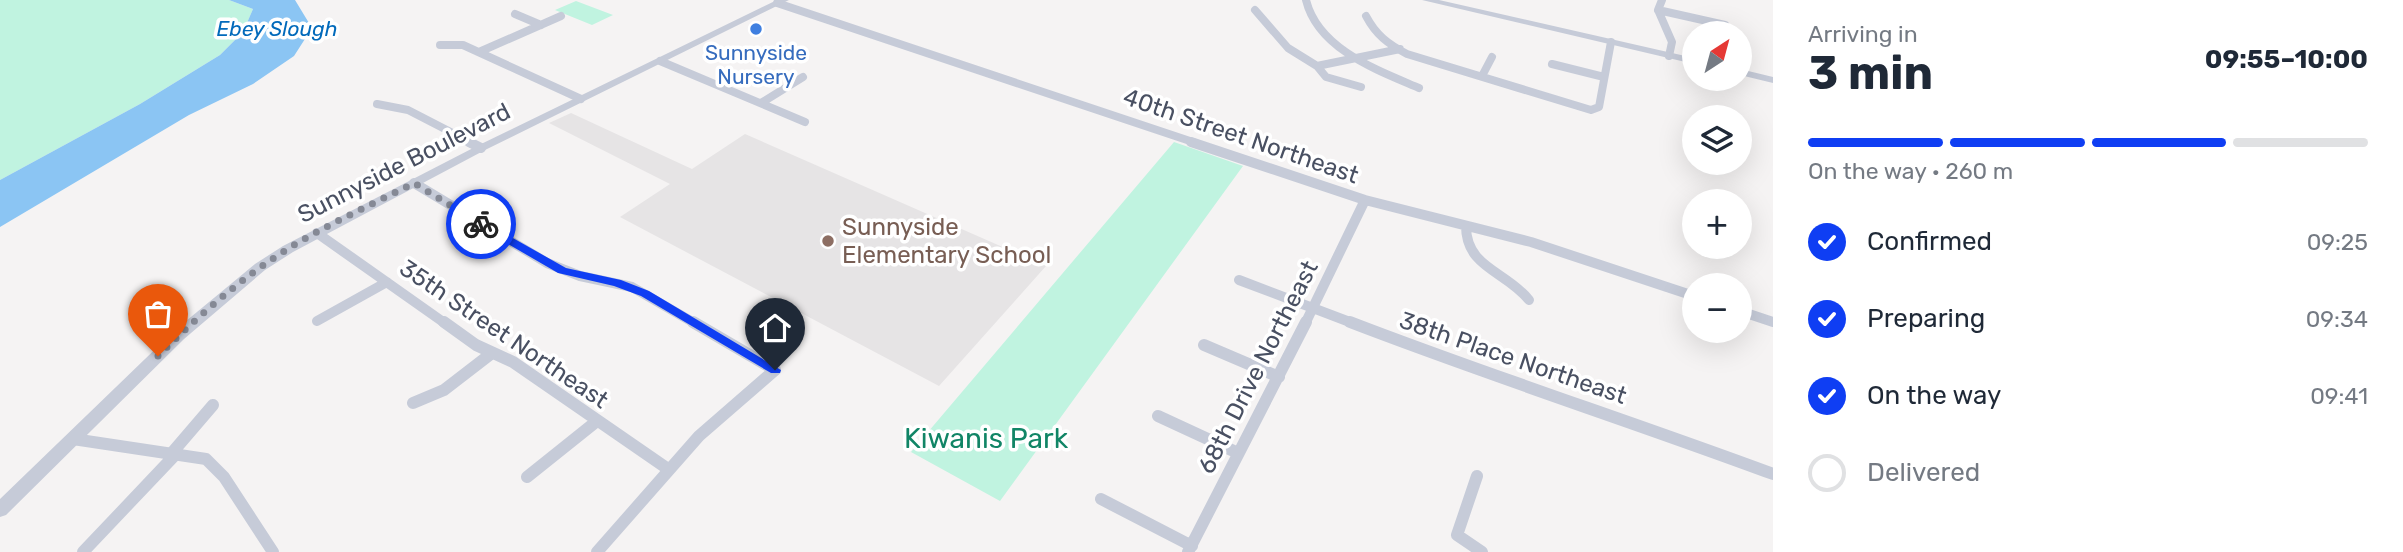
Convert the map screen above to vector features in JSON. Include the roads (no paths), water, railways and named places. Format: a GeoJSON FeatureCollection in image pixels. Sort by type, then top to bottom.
{"type":"FeatureCollection","features":[{"type":"Feature","properties":{"kind":"street"},"geometry":{"type":"LineString","coordinates":[[1306,0],[1306,7],[1315,23],[1332,41],[1359,59],[1419,88]]}},
{"type":"Feature","properties":{"kind":"street"},"geometry":{"type":"LineString","coordinates":[[1427,0],[1682,58]]}},
{"type":"Feature","properties":{"kind":"street"},"geometry":{"type":"LineString","coordinates":[[1662,0],[1658,10],[1672,42],[1670,56]]}},
{"type":"Feature","properties":{"kind":"street","name":"Sunnyside Boulevard"},"geometry":{"type":"LineString","coordinates":[[0,510],[212,306],[260,267],[317,233],[481,148],[781,2]]}},
{"type":"Feature","properties":{"kind":"street","name":"40th Street Northeast"},"geometry":{"type":"LineString","coordinates":[[781,2],[1365,200],[1531,243],[1682,292]]}},
{"type":"Feature","properties":{"kind":"street"},"geometry":{"type":"LineString","coordinates":[[1255,10],[1288,48],[1317,66],[1326,77],[1361,87]]}},
{"type":"Feature","properties":{"kind":"street"},"geometry":{"type":"LineString","coordinates":[[1658,10],[1707,21]]}},
{"type":"Feature","properties":{"kind":"street"},"geometry":{"type":"LineString","coordinates":[[514,13],[541,25]]}},
{"type":"Feature","properties":{"kind":"street"},"geometry":{"type":"LineString","coordinates":[[479,52],[561,16]]}},
{"type":"Feature","properties":{"kind":"street"},"geometry":{"type":"LineString","coordinates":[[1366,16],[1370,27],[1400,49],[1431,62],[1591,110],[1599,107],[1611,42]]}},
{"type":"Feature","properties":{"kind":"street"},"geometry":{"type":"LineString","coordinates":[[440,45],[463,45],[581,99]]}},
{"type":"Feature","properties":{"kind":"street"},"geometry":{"type":"LineString","coordinates":[[1317,66],[1400,49]]}},
{"type":"Feature","properties":{"kind":"street"},"geometry":{"type":"LineString","coordinates":[[1482,76],[1492,57]]}},
{"type":"Feature","properties":{"kind":"street"},"geometry":{"type":"LineString","coordinates":[[660,61],[805,122]]}},
{"type":"Feature","properties":{"kind":"street"},"geometry":{"type":"LineString","coordinates":[[1552,64],[1604,77]]}},
{"type":"Feature","properties":{"kind":"street"},"geometry":{"type":"LineString","coordinates":[[1752,75],[1773,80]]}},
{"type":"Feature","properties":{"kind":"street"},"geometry":{"type":"LineString","coordinates":[[761,103],[803,78]]}},
{"type":"Feature","properties":{"kind":"street"},"geometry":{"type":"LineString","coordinates":[[377,104],[408,110],[481,148]]}},
{"type":"Feature","properties":{"kind":"street"},"geometry":{"type":"LineString","coordinates":[[414,183],[547,263],[580,276],[632,287],[775,370],[699,436],[597,552]]}},
{"type":"Feature","properties":{"kind":"street","name":"68th Drive Northeast"},"geometry":{"type":"LineString","coordinates":[[1190,549],[1279,377],[1365,200]]}},
{"type":"Feature","properties":{"kind":"street"},"geometry":{"type":"LineString","coordinates":[[1466,226],[1464,239],[1467,250],[1520,287],[1529,300]]}},
{"type":"Feature","properties":{"kind":"street","name":"35th Street Northeast"},"geometry":{"type":"LineString","coordinates":[[317,233],[476,345],[513,362],[668,469]]}},
{"type":"Feature","properties":{"kind":"street","name":"38th Place Northeast"},"geometry":{"type":"LineString","coordinates":[[1239,280],[1473,369],[1612,414],[1773,474]]}},
{"type":"Feature","properties":{"kind":"street"},"geometry":{"type":"LineString","coordinates":[[317,321],[387,282]]}},
{"type":"Feature","properties":{"kind":"street"},"geometry":{"type":"LineString","coordinates":[[1752,315],[1773,322]]}},
{"type":"Feature","properties":{"kind":"street"},"geometry":{"type":"LineString","coordinates":[[1203,345],[1279,377]]}},
{"type":"Feature","properties":{"kind":"street"},"geometry":{"type":"LineString","coordinates":[[413,403],[444,390],[492,352]]}},
{"type":"Feature","properties":{"kind":"street"},"geometry":{"type":"LineString","coordinates":[[83,552],[173,454],[213,405]]}},
{"type":"Feature","properties":{"kind":"street"},"geometry":{"type":"LineString","coordinates":[[1158,416],[1238,453]]}},
{"type":"Feature","properties":{"kind":"street"},"geometry":{"type":"LineString","coordinates":[[527,477],[597,421]]}},
{"type":"Feature","properties":{"kind":"street"},"geometry":{"type":"LineString","coordinates":[[73,439],[205,459],[224,477],[273,552]]}},
{"type":"Feature","properties":{"kind":"street"},"geometry":{"type":"LineString","coordinates":[[1477,477],[1457,535],[1482,552]]}},
{"type":"Feature","properties":{"kind":"street"},"geometry":{"type":"LineString","coordinates":[[1101,499],[1190,549]]}},
{"type":"Feature","properties":{"kind":"water","name":"Ebey Slough"},"geometry":{"type":"Polygon","coordinates":[[[229,0],[295,0],[312,28],[294,56],[253,84],[189,115],[0,227],[0,180],[140,104],[220,55],[243,32],[253,9],[229,0]]]}},
{"type":"Feature","properties":{"kind":"place","name":"Sunnyside Nursery"},"geometry":{"type":"Point","coordinates":[756,29]}},
{"type":"Feature","properties":{"kind":"place","name":"Sunnyside Elementary School"},"geometry":{"type":"Point","coordinates":[828,241]}},
{"type":"Feature","properties":{"kind":"park label","name":"Kiwanis Park"},"geometry":{"type":"Point","coordinates":[986,438]}}]}
